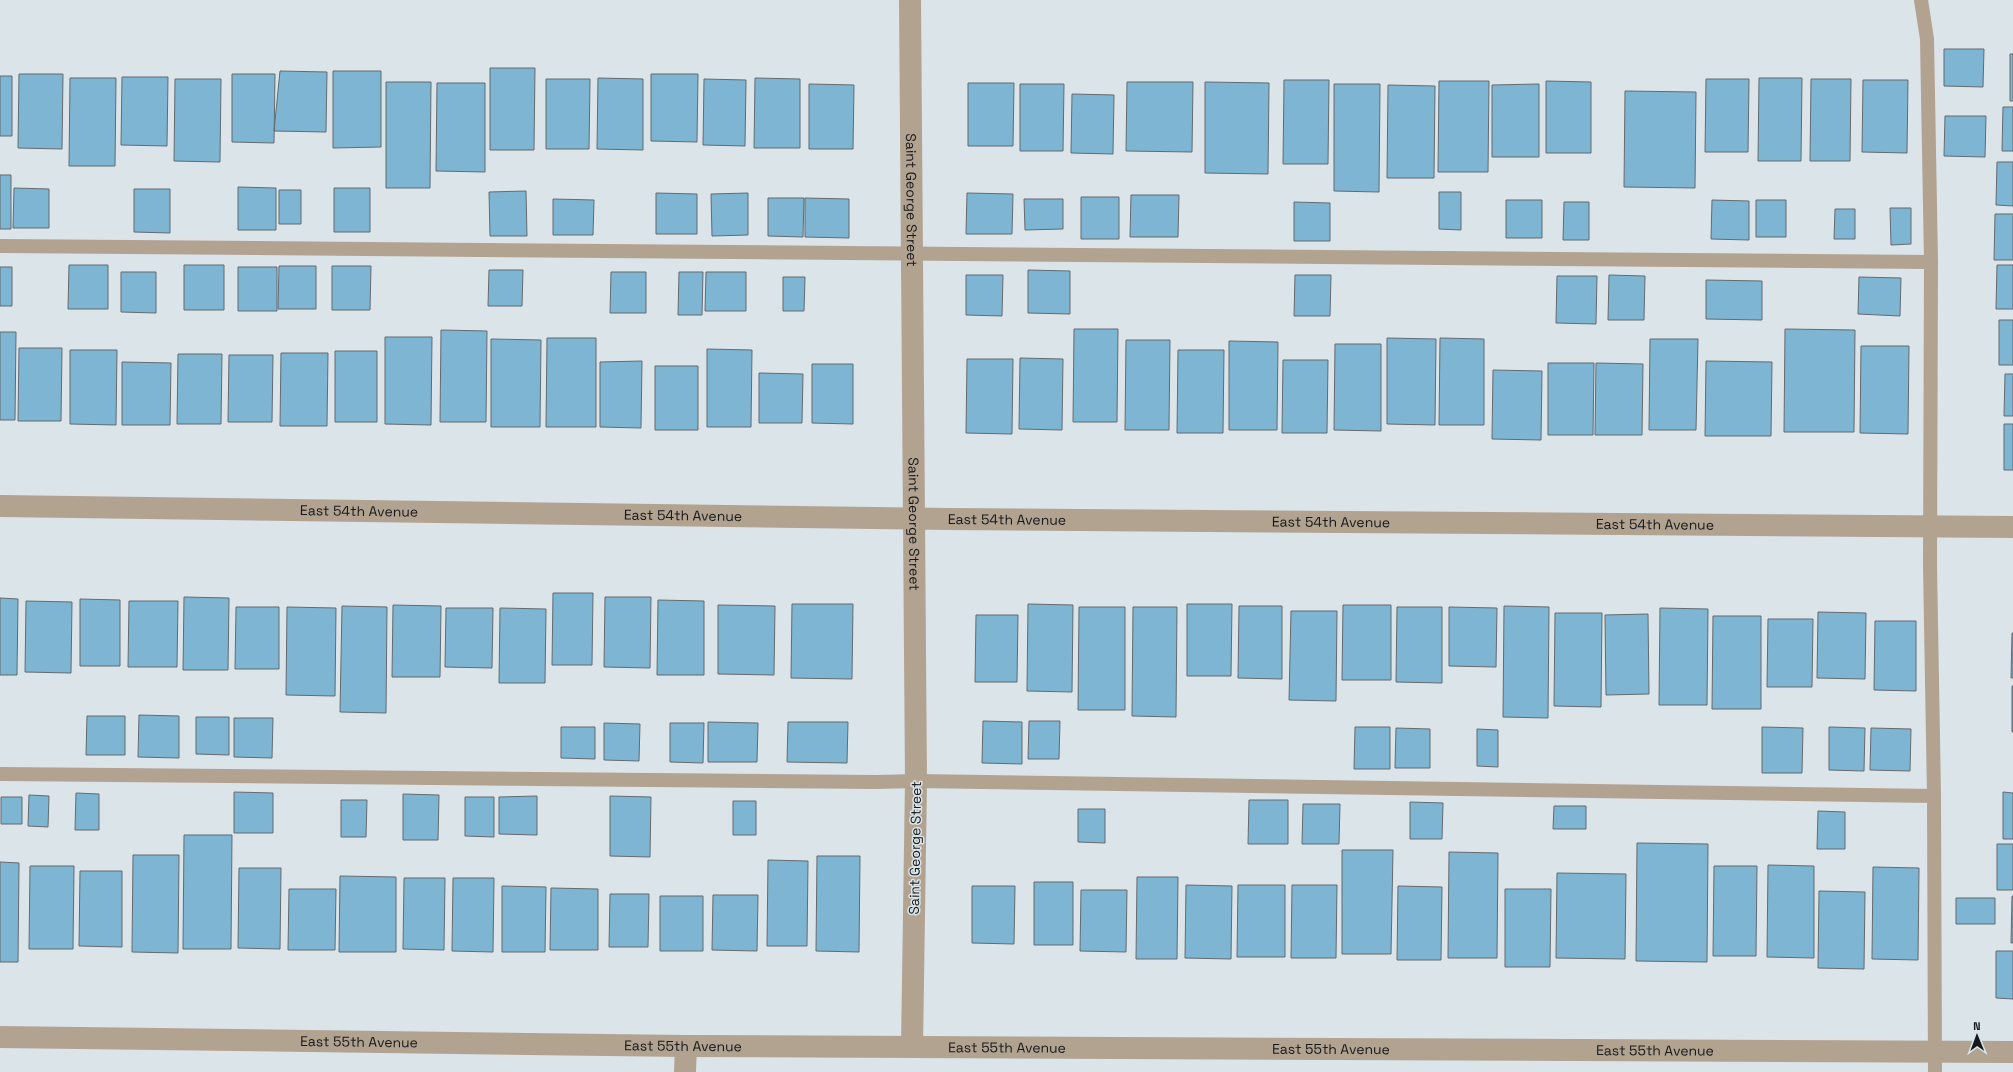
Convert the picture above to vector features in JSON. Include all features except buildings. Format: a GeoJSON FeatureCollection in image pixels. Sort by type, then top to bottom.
{"type":"FeatureCollection","features":[{"type":"Feature","properties":{"kind":"street","name":"Saint George Street"},"geometry":{"type":"LineString","coordinates":[[910,0],[916,781],[912,1047]]}},
{"type":"Feature","properties":{"kind":"street","name":"East 54th Avenue"},"geometry":{"type":"LineString","coordinates":[[0,506],[914,518],[2013,526]]}},
{"type":"Feature","properties":{"kind":"street","name":"East 55th Avenue"},"geometry":{"type":"LineString","coordinates":[[0,1037],[686,1046],[912,1047],[1935,1061],[2013,1052]]}},
{"type":"Feature","properties":{"kind":"street"},"geometry":{"type":"LineString","coordinates":[[685,1072],[686,1046]]}},
{"type":"Feature","properties":{"kind":"lane"},"geometry":{"type":"LineString","coordinates":[[1921,0],[1927,39],[1931,262],[1930,526],[1934,796],[1935,1061]]}},
{"type":"Feature","properties":{"kind":"lane"},"geometry":{"type":"LineString","coordinates":[[0,246],[1931,262]]}},
{"type":"Feature","properties":{"kind":"lane"},"geometry":{"type":"LineString","coordinates":[[0,774],[877,782],[916,781],[1934,796]]}}]}
